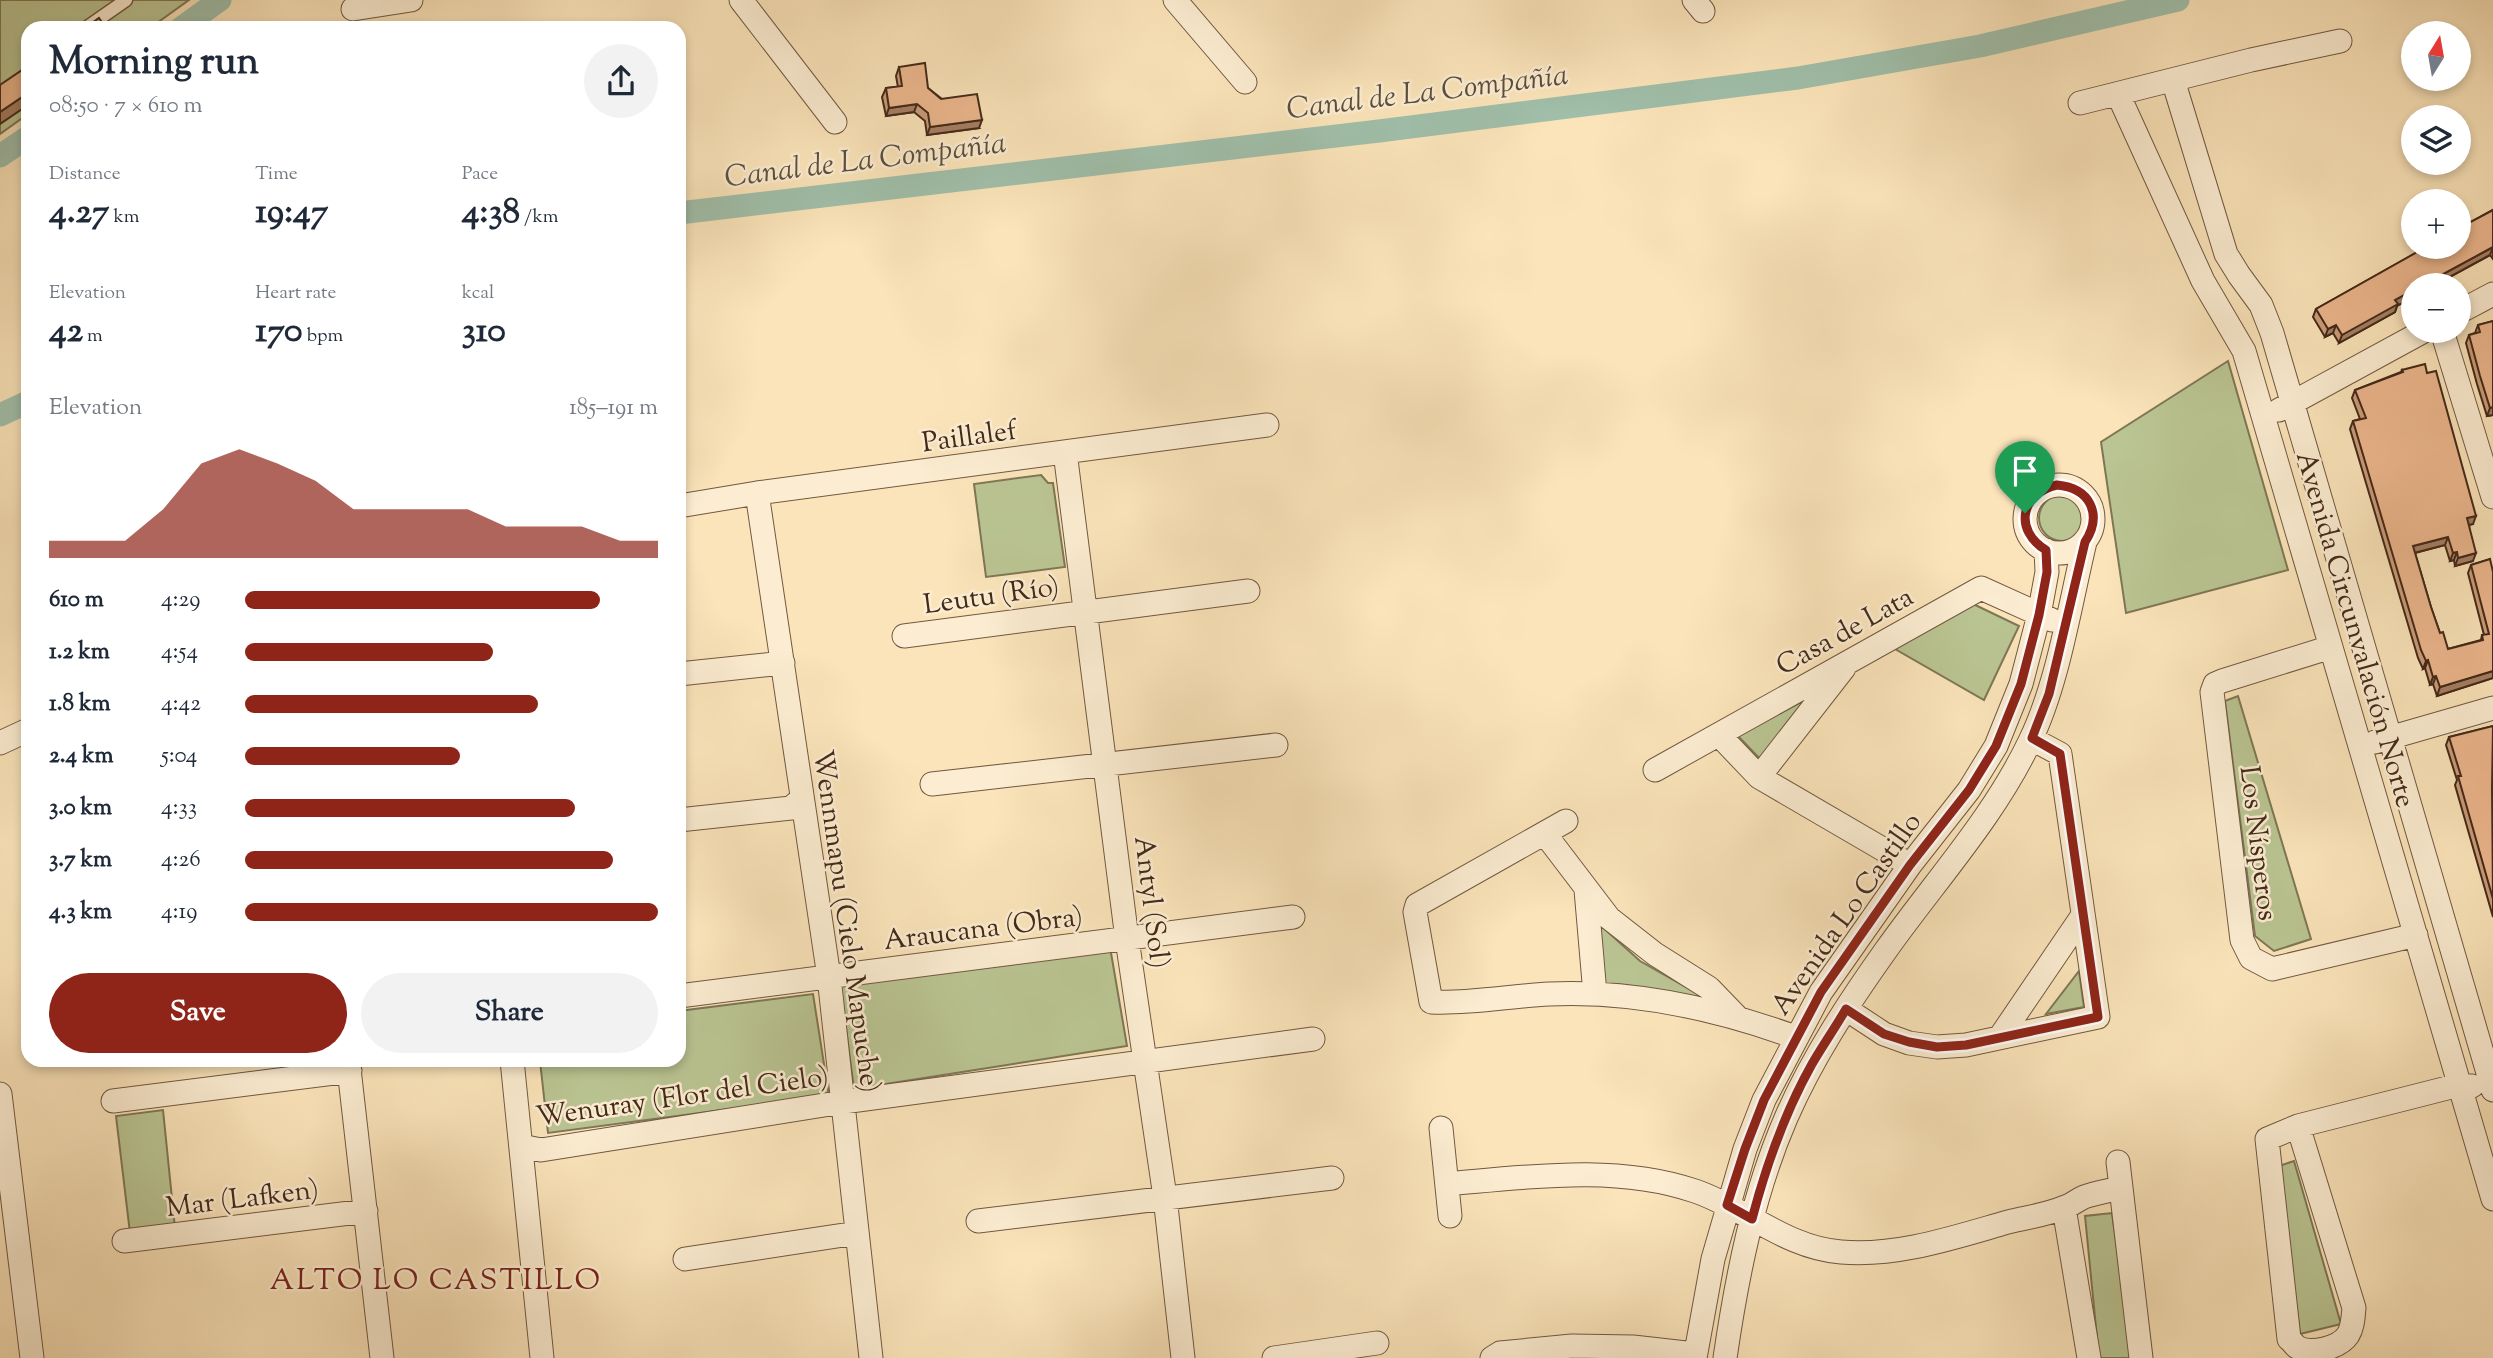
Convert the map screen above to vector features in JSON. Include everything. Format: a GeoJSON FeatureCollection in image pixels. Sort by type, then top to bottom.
{"type":"FeatureCollection","features":[{"type":"Feature","properties":{"kind":"street"},"geometry":{"type":"LineString","coordinates":[[353,12],[411,0]]}},
{"type":"Feature","properties":{"kind":"street"},"geometry":{"type":"LineString","coordinates":[[741,0],[835,122]]}},
{"type":"Feature","properties":{"kind":"street"},"geometry":{"type":"LineString","coordinates":[[1175,0],[1245,82]]}},
{"type":"Feature","properties":{"kind":"street"},"geometry":{"type":"LineString","coordinates":[[2080,103],[2340,41]]}},
{"type":"Feature","properties":{"kind":"street","name":"Avenida Circunvalación Norte"},"geometry":{"type":"LineString","coordinates":[[2173,80],[2226,254],[2261,305],[2272,332],[2493,1089]]}},
{"type":"Feature","properties":{"kind":"street","name":"Avenida Circunvalación Norte"},"geometry":{"type":"LineString","coordinates":[[2119,94],[2203,281],[2244,351],[2493,1199]]}},
{"type":"Feature","properties":{"kind":"street"},"geometry":{"type":"LineString","coordinates":[[2471,306],[2493,294]]}},
{"type":"Feature","properties":{"kind":"street"},"geometry":{"type":"LineString","coordinates":[[2265,417],[2402,343]]}},
{"type":"Feature","properties":{"kind":"street"},"geometry":{"type":"LineString","coordinates":[[2446,343],[2489,467],[2493,496]]}},
{"type":"Feature","properties":{"kind":"street","name":"Paillalef"},"geometry":{"type":"LineString","coordinates":[[686,505],[1267,425]]}},
{"type":"Feature","properties":{"kind":"street","name":"Antyl (Sol)"},"geometry":{"type":"LineString","coordinates":[[1065,452],[1127,939],[1165,1197],[1183,1358]]}},
{"type":"Feature","properties":{"kind":"street","name":"Avenida Lo Castillo"},"geometry":{"type":"LineString","coordinates":[[1695,1356],[1713,1259],[1740,1212],[1763,1179],[1811,1065],[1886,950],[2010,780],[2032,738],[2049,694],[2085,542],[2094,521],[2087,499],[2069,486],[2057,485],[2036,494],[2025,513],[2029,535],[2036,545],[2046,550],[2047,572],[2021,684],[1996,746],[1969,790],[1910,865],[1821,992],[1764,1100],[1745,1149],[1740,1212],[1735,1292],[1725,1358]]}},
{"type":"Feature","properties":{"kind":"street","name":"Wennmapu (Cielo Mapuche)"},"geometry":{"type":"LineString","coordinates":[[757,493],[829,976],[871,1358]]}},
{"type":"Feature","properties":{"kind":"street"},"geometry":{"type":"LineString","coordinates":[[2046,550],[2067,552],[2085,542]]}},
{"type":"Feature","properties":{"kind":"street","name":"Casa de Lata"},"geometry":{"type":"LineString","coordinates":[[1655,770],[1981,587],[2065,625]]}},
{"type":"Feature","properties":{"kind":"street","name":"Leutu (Río)"},"geometry":{"type":"LineString","coordinates":[[904,636],[1248,591]]}},
{"type":"Feature","properties":{"kind":"street","name":"Los Nísperos"},"geometry":{"type":"LineString","coordinates":[[2331,647],[2222,681],[2214,684],[2211,692],[2242,940],[2251,958],[2272,969],[2416,935]]}},
{"type":"Feature","properties":{"kind":"street"},"geometry":{"type":"LineString","coordinates":[[1759,777],[1851,660]]}},
{"type":"Feature","properties":{"kind":"street"},"geometry":{"type":"LineString","coordinates":[[686,673],[783,663]]}},
{"type":"Feature","properties":{"kind":"street"},"geometry":{"type":"LineString","coordinates":[[2360,746],[2493,708]]}},
{"type":"Feature","properties":{"kind":"street"},"geometry":{"type":"LineString","coordinates":[[0,743],[21,733]]}},
{"type":"Feature","properties":{"kind":"street"},"geometry":{"type":"LineString","coordinates":[[1718,735],[1759,777],[1910,865]]}},
{"type":"Feature","properties":{"kind":"street"},"geometry":{"type":"LineString","coordinates":[[1846,1009],[1884,1034],[1937,1047],[1966,1045],[2098,1017],[2060,754],[2032,738]]}},
{"type":"Feature","properties":{"kind":"street"},"geometry":{"type":"LineString","coordinates":[[932,784],[1276,745]]}},
{"type":"Feature","properties":{"kind":"street"},"geometry":{"type":"LineString","coordinates":[[686,819],[791,808],[801,799]]}},
{"type":"Feature","properties":{"kind":"street"},"geometry":{"type":"LineString","coordinates":[[1566,821],[1417,905],[1415,912],[1432,1003],[1550,994],[1632,996],[1675,1002],[1737,1017],[1796,1037]]}},
{"type":"Feature","properties":{"kind":"street"},"geometry":{"type":"LineString","coordinates":[[1545,834],[1609,918],[1630,936],[1709,988],[1737,1017]]}},
{"type":"Feature","properties":{"kind":"street"},"geometry":{"type":"LineString","coordinates":[[1586,890],[1595,994]]}},
{"type":"Feature","properties":{"kind":"street"},"geometry":{"type":"LineString","coordinates":[[2000,1037],[2083,915]]}},
{"type":"Feature","properties":{"kind":"street","name":"Araucana (Obra)"},"geometry":{"type":"LineString","coordinates":[[686,995],[1293,917]]}},
{"type":"Feature","properties":{"kind":"street","name":"Wenuray (Flor del Cielo)"},"geometry":{"type":"LineString","coordinates":[[521,1146],[541,1150],[843,1102],[1313,1039]]}},
{"type":"Feature","properties":{"kind":"street"},"geometry":{"type":"LineString","coordinates":[[113,1101],[342,1067]]}},
{"type":"Feature","properties":{"kind":"street"},"geometry":{"type":"LineString","coordinates":[[349,1067],[382,1358]]}},
{"type":"Feature","properties":{"kind":"street"},"geometry":{"type":"LineString","coordinates":[[513,1067],[542,1358]]}},
{"type":"Feature","properties":{"kind":"street"},"geometry":{"type":"LineString","coordinates":[[2298,1126],[2354,1308],[2351,1328],[2346,1338],[2332,1346],[2316,1350],[2298,1348],[2289,1339],[2267,1139],[2298,1126],[2459,1085],[2493,1089]]}},
{"type":"Feature","properties":{"kind":"street"},"geometry":{"type":"LineString","coordinates":[[0,1094],[32,1358]]}},
{"type":"Feature","properties":{"kind":"street"},"geometry":{"type":"LineString","coordinates":[[1441,1128],[1450,1216]]}},
{"type":"Feature","properties":{"kind":"street"},"geometry":{"type":"LineString","coordinates":[[2118,1162],[2141,1358]]}},
{"type":"Feature","properties":{"kind":"street"},"geometry":{"type":"LineString","coordinates":[[1447,1184],[1558,1174],[1646,1178],[1695,1191],[1740,1212],[1783,1237],[1839,1252],[1872,1252],[1962,1236],[2064,1208],[2084,1197],[2120,1188]]}},
{"type":"Feature","properties":{"kind":"street"},"geometry":{"type":"LineString","coordinates":[[978,1221],[1332,1178]]}},
{"type":"Feature","properties":{"kind":"street"},"geometry":{"type":"LineString","coordinates":[[2064,1208],[2089,1358]]}},
{"type":"Feature","properties":{"kind":"street","name":"Mar (Lafken)"},"geometry":{"type":"LineString","coordinates":[[124,1241],[366,1212]]}},
{"type":"Feature","properties":{"kind":"street"},"geometry":{"type":"LineString","coordinates":[[685,1259],[857,1233]]}},
{"type":"Feature","properties":{"kind":"street"},"geometry":{"type":"LineString","coordinates":[[1274,1358],[1377,1343]]}},
{"type":"Feature","properties":{"kind":"street"},"geometry":{"type":"LineString","coordinates":[[1492,1358],[1500,1353],[1546,1353],[1572,1346],[1633,1347],[1695,1356]]}},
{"type":"Feature","properties":{"kind":"lane"},"geometry":{"type":"LineString","coordinates":[[96,21],[126,0]]}},
{"type":"Feature","properties":{"kind":"green space"},"geometry":{"type":"Polygon","coordinates":[[[0,0],[189,0],[160,21],[21,21],[21,119],[0,134],[0,0]]]}},
{"type":"Feature","properties":{"kind":"green space"},"geometry":{"type":"Polygon","coordinates":[[[2228,361],[2288,570],[2126,613],[2101,442],[2228,361]]]}},
{"type":"Feature","properties":{"kind":"green space"},"geometry":{"type":"Polygon","coordinates":[[[1041,475],[1048,483],[1053,483],[1065,567],[986,577],[974,484],[1041,475]]]}},
{"type":"Feature","properties":{"kind":"green space"},"geometry":{"type":"Polygon","coordinates":[[[2062,495],[2078,502],[2085,518],[2078,534],[2062,541],[2046,534],[2039,518],[2046,502],[2062,495]]]}},
{"type":"Feature","properties":{"kind":"green space"},"geometry":{"type":"Polygon","coordinates":[[[1969,602],[2019,626],[1984,700],[1895,649],[1969,602]]]}},
{"type":"Feature","properties":{"kind":"green space"},"geometry":{"type":"Polygon","coordinates":[[[1814,695],[1762,761],[1738,736],[1814,695]]]}},
{"type":"Feature","properties":{"kind":"green space"},"geometry":{"type":"Polygon","coordinates":[[[2238,696],[2311,939],[2274,951],[2255,936],[2225,701],[2238,696]]]}},
{"type":"Feature","properties":{"kind":"green space"},"geometry":{"type":"Polygon","coordinates":[[[1599,924],[1640,961],[1705,998],[1604,985],[1599,924]]]}},
{"type":"Feature","properties":{"kind":"green space"},"geometry":{"type":"Polygon","coordinates":[[[1110,947],[1127,1046],[854,1089],[840,983],[1110,947]]]}},
{"type":"Feature","properties":{"kind":"green space"},"geometry":{"type":"Polygon","coordinates":[[[2079,971],[2084,1007],[2046,1014],[2079,971]]]}},
{"type":"Feature","properties":{"kind":"green space"},"geometry":{"type":"Polygon","coordinates":[[[813,994],[829,1096],[548,1133],[541,1067],[686,1067],[686,1010],[813,994]]]}},
{"type":"Feature","properties":{"kind":"green space"},"geometry":{"type":"Polygon","coordinates":[[[163,1110],[175,1228],[130,1233],[116,1116],[163,1110]]]}},
{"type":"Feature","properties":{"kind":"green space"},"geometry":{"type":"Polygon","coordinates":[[[2294,1161],[2341,1324],[2300,1334],[2279,1166],[2294,1161]]]}},
{"type":"Feature","properties":{"kind":"green space"},"geometry":{"type":"Polygon","coordinates":[[[2112,1213],[2132,1358],[2099,1358],[2085,1216],[2112,1213]]]}},
{"type":"Feature","properties":{"kind":"building"},"geometry":{"type":"Polygon","coordinates":[[[925,63],[928,88],[941,99],[977,94],[982,120],[930,127],[928,113],[917,104],[889,108],[886,88],[902,86],[899,67],[925,63]]]}},
{"type":"Feature","properties":{"kind":"building"},"geometry":{"type":"Polygon","coordinates":[[[21,71],[21,98],[0,112],[0,85],[21,71]]]}},
{"type":"Feature","properties":{"kind":"building"},"geometry":{"type":"Polygon","coordinates":[[[2493,210],[2493,247],[2471,259],[2471,222],[2493,210]]]}},
{"type":"Feature","properties":{"kind":"building"},"geometry":{"type":"Polygon","coordinates":[[[2405,259],[2471,259],[2445,273],[2401,273],[2401,297],[2395,300],[2398,304],[2342,335],[2336,325],[2328,329],[2316,309],[2405,259]]]}},
{"type":"Feature","properties":{"kind":"building"},"geometry":{"type":"Polygon","coordinates":[[[2493,321],[2493,407],[2490,408],[2471,342],[2471,334],[2480,332],[2478,325],[2493,321]]]}},
{"type":"Feature","properties":{"kind":"building"},"geometry":{"type":"Polygon","coordinates":[[[2425,364],[2427,373],[2436,371],[2476,516],[2467,518],[2476,553],[2458,558],[2457,552],[2453,553],[2448,537],[2413,546],[2431,607],[2448,649],[2483,640],[2482,635],[2489,634],[2471,565],[2490,559],[2493,572],[2493,671],[2440,687],[2421,650],[2353,421],[2366,418],[2355,390],[2403,372],[2402,370],[2425,364]]]}},
{"type":"Feature","properties":{"kind":"building"},"geometry":{"type":"Polygon","coordinates":[[[2493,726],[2492,787],[2493,899],[2449,737],[2493,726]]]}},
{"type":"Feature","properties":{"kind":"waterway"},"geometry":{"type":"LineString","coordinates":[[191,21],[220,0]]}},
{"type":"Feature","properties":{"kind":"waterway","name":"Canal de La Compañía"},"geometry":{"type":"LineString","coordinates":[[686,212],[1379,131],[1798,78],[1980,46],[2178,0]]}},
{"type":"Feature","properties":{"kind":"waterway"},"geometry":{"type":"LineString","coordinates":[[0,156],[21,142]]}},
{"type":"Feature","properties":{"kind":"waterway","name":"Canal de La Compañía"},"geometry":{"type":"LineString","coordinates":[[0,415],[21,405]]}},
{"type":"Feature","properties":{"kind":"district","name":"ALTO LO CASTILLO"},"geometry":{"type":"Point","coordinates":[436,1279]}},
{"type":"Feature","properties":{"kind":"route"},"geometry":{"type":"LineString","coordinates":[[2057,485],[2069,486],[2087,499],[2094,521],[2085,542],[2049,694],[2032,738],[2060,754],[2098,1017],[1966,1045],[1937,1047],[1884,1034],[1846,1009],[1811,1065],[1786,1119],[1763,1179],[1752,1219],[1727,1205],[1764,1100],[1821,992],[1910,865],[1969,790],[1996,746],[2021,684],[2047,572],[2046,550],[2036,545],[2029,535],[2025,513],[2036,494],[2057,485]]}}]}
